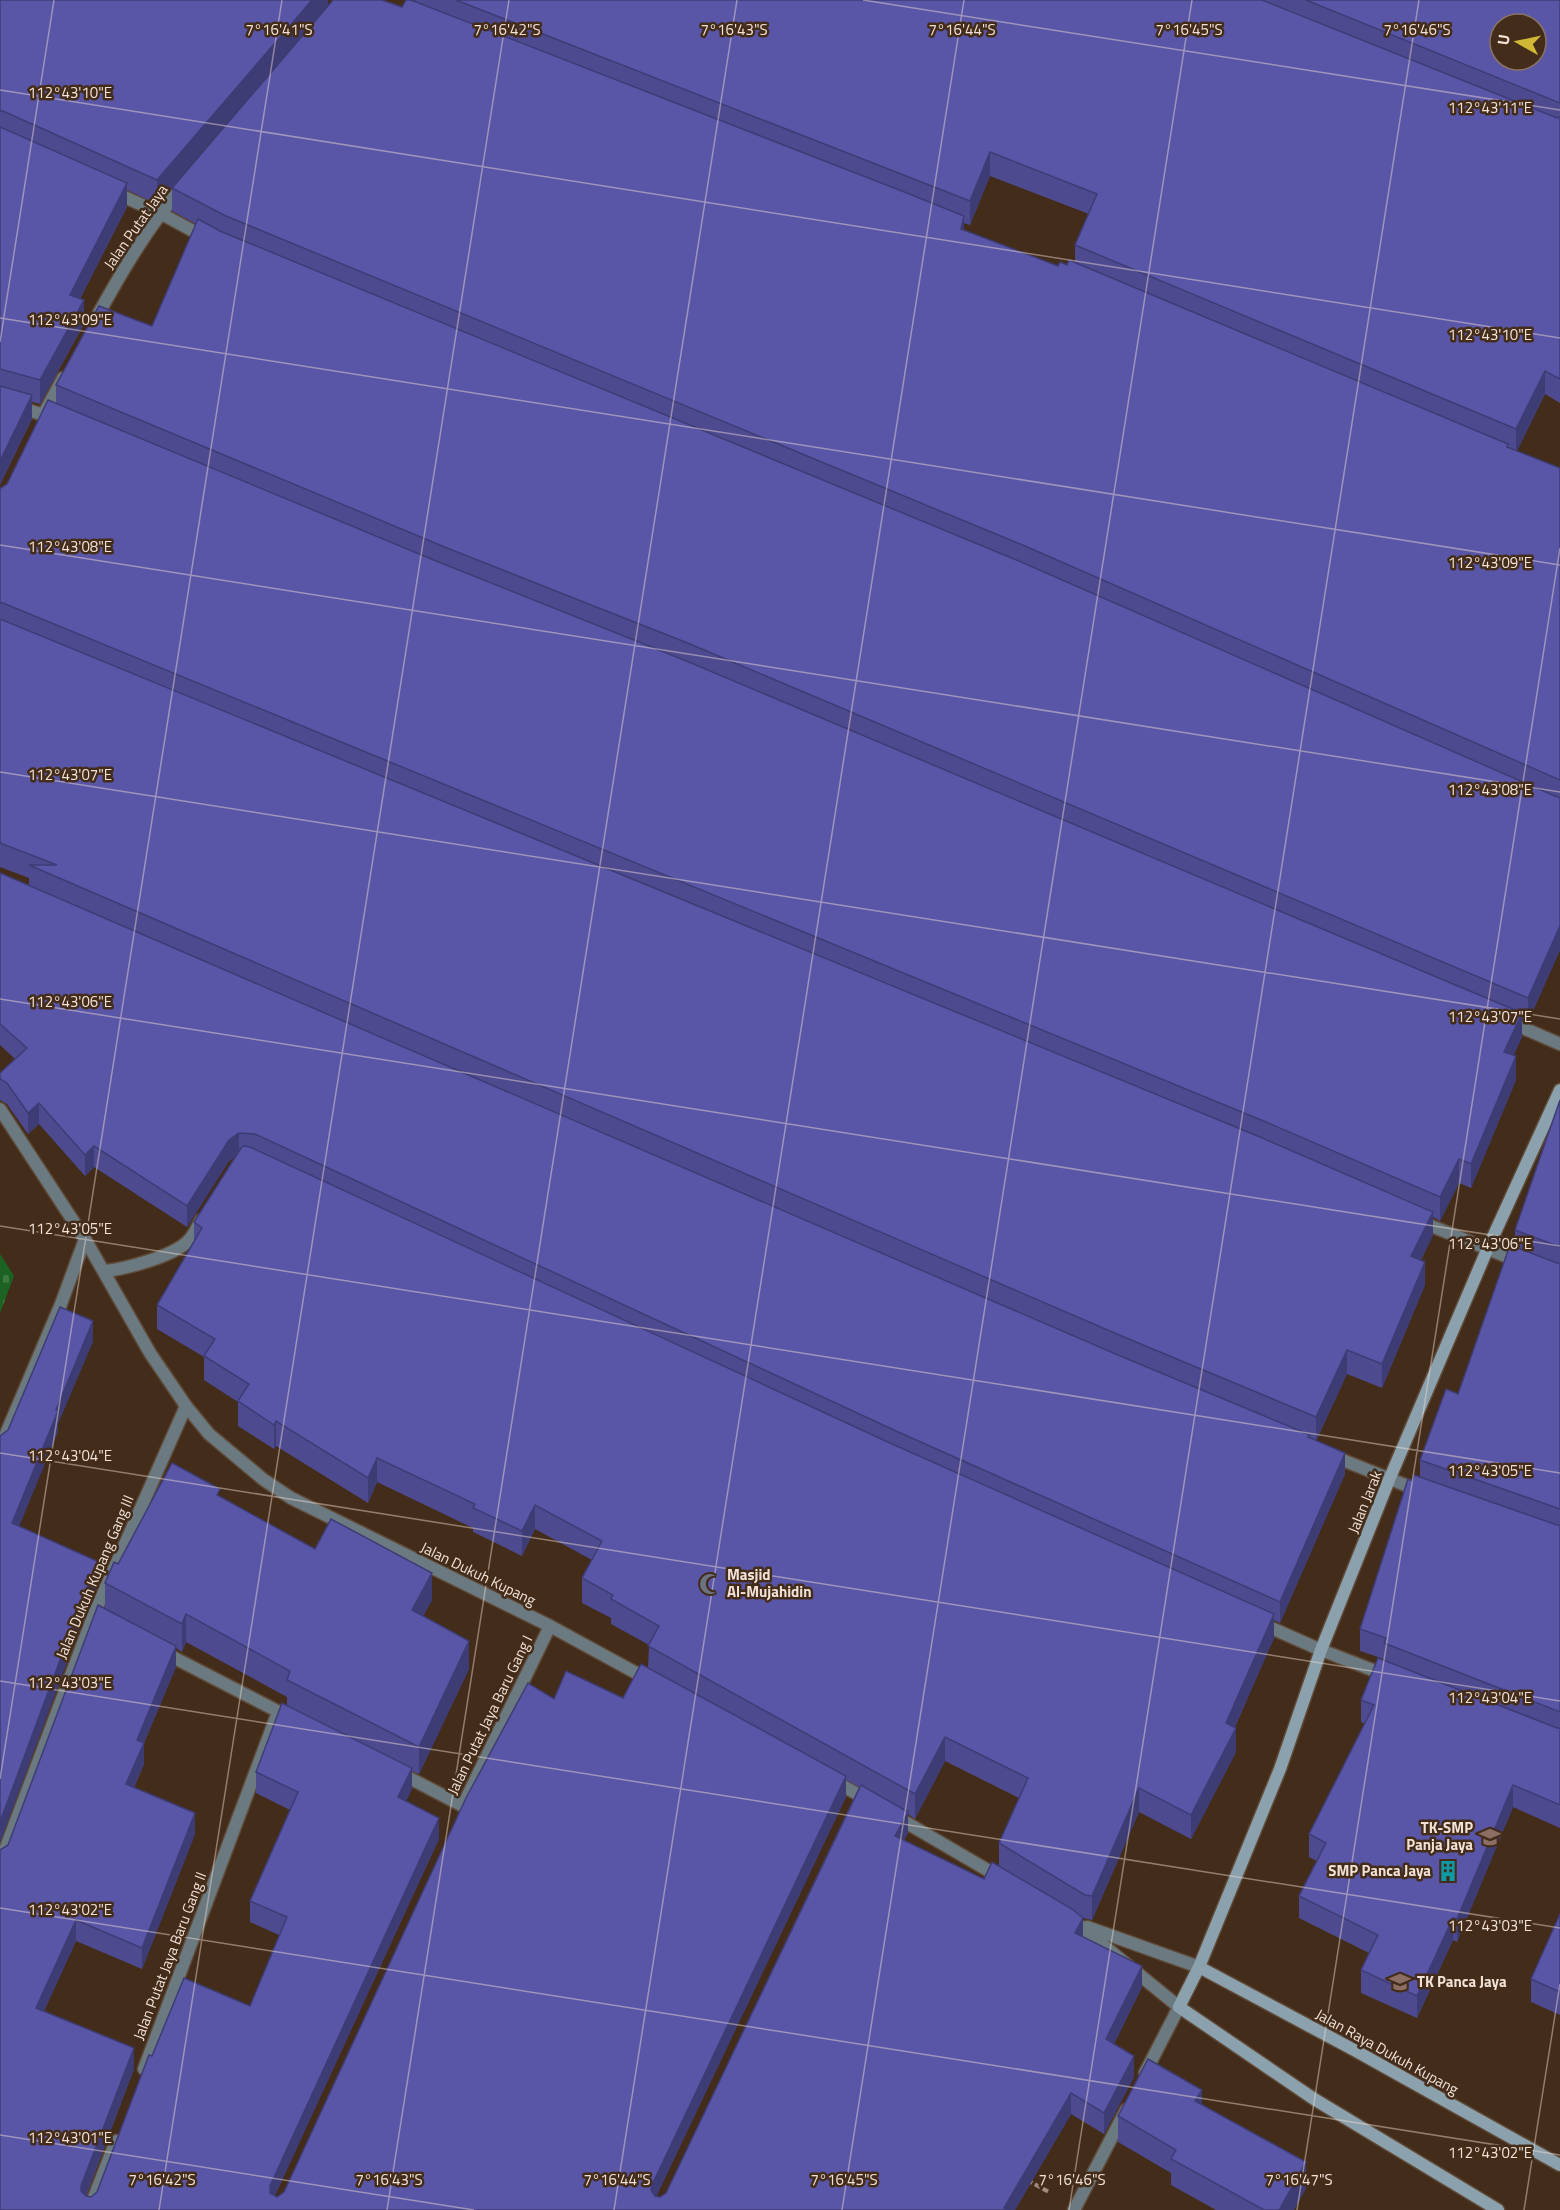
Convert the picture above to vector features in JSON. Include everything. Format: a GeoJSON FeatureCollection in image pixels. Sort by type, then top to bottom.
{"type":"FeatureCollection","features":[{"type":"Feature","properties":{"kind":"street","name":"Jalan Putat Jaya"},"geometry":{"type":"LineString","coordinates":[[87,334],[126,264],[160,213],[190,178]]}},
{"type":"Feature","properties":{"kind":"street"},"geometry":{"type":"LineString","coordinates":[[99,186],[160,213],[213,242]]}},
{"type":"Feature","properties":{"kind":"street"},"geometry":{"type":"LineString","coordinates":[[41,418],[71,364]]}},
{"type":"Feature","properties":{"kind":"street"},"geometry":{"type":"LineString","coordinates":[[0,401],[41,418],[63,422]]}},
{"type":"Feature","properties":{"kind":"street"},"geometry":{"type":"LineString","coordinates":[[1493,1015],[1560,1044]]}},
{"type":"Feature","properties":{"kind":"street","name":"Jalan Jarak"},"geometry":{"type":"LineString","coordinates":[[1179,2007],[1199,1967],[1280,1769],[1321,1650],[1389,1480],[1487,1250],[1560,1090]]}},
{"type":"Feature","properties":{"kind":"street","name":"Jalan Dukuh Kupang"},"geometry":{"type":"LineString","coordinates":[[0,1109],[105,1271],[150,1353],[186,1406],[209,1434],[264,1480],[291,1498],[550,1626],[663,1688]]}},
{"type":"Feature","properties":{"kind":"street"},"geometry":{"type":"LineString","coordinates":[[105,1271],[134,1267],[184,1244],[206,1213]]}},
{"type":"Feature","properties":{"kind":"street"},"geometry":{"type":"LineString","coordinates":[[1407,1216],[1530,1266]]}},
{"type":"Feature","properties":{"kind":"street"},"geometry":{"type":"LineString","coordinates":[[0,1448],[61,1304],[85,1239]]}},
{"type":"Feature","properties":{"kind":"street","name":"Jalan Dukuh Kupang Gang III"},"geometry":{"type":"LineString","coordinates":[[0,1863],[186,1406]]}},
{"type":"Feature","properties":{"kind":"street"},"geometry":{"type":"LineString","coordinates":[[1323,1452],[1389,1480],[1432,1495]]}},
{"type":"Feature","properties":{"kind":"street"},"geometry":{"type":"LineString","coordinates":[[1252,1620],[1399,1680]]}},
{"type":"Feature","properties":{"kind":"street","name":"Jalan Putat Jaya Baru Gang I"},"geometry":{"type":"LineString","coordinates":[[382,1764],[460,1811],[550,1626]]}},
{"type":"Feature","properties":{"kind":"street"},"geometry":{"type":"LineString","coordinates":[[153,1646],[296,1720]]}},
{"type":"Feature","properties":{"kind":"street","name":"Jalan Putat Jaya Baru Gang II"},"geometry":{"type":"LineString","coordinates":[[142,2076],[278,1712]]}},
{"type":"Feature","properties":{"kind":"street"},"geometry":{"type":"LineString","coordinates":[[816,1771],[855,1798],[882,1808],[1007,1882]]}},
{"type":"Feature","properties":{"kind":"street"},"geometry":{"type":"LineString","coordinates":[[1057,1911],[1077,1923],[1179,2007],[1314,2099],[1498,2210]]}},
{"type":"Feature","properties":{"kind":"street"},"geometry":{"type":"LineString","coordinates":[[1077,1923],[1199,1967]]}},
{"type":"Feature","properties":{"kind":"street","name":"Jalan Raya Dukuh Kupang"},"geometry":{"type":"LineString","coordinates":[[1199,1967],[1356,2051],[1560,2166]]}},
{"type":"Feature","properties":{"kind":"street"},"geometry":{"type":"LineString","coordinates":[[1141,2081],[1179,2007]]}},
{"type":"Feature","properties":{"kind":"street"},"geometry":{"type":"LineString","coordinates":[[1074,2209],[1130,2102]]}},
{"type":"Feature","properties":{"kind":"street"},"geometry":{"type":"LineString","coordinates":[[89,2210],[121,2128]]}},
{"type":"Feature","properties":{"kind":"path"},"geometry":{"type":"LineString","coordinates":[[1026,2179],[1074,2209]]}},
{"type":"Feature","properties":{"kind":"green space"},"geometry":{"type":"Polygon","coordinates":[[[0,1254],[14,1276],[0,1313],[0,1254]]]}},
{"type":"Feature","properties":{"kind":"building"},"geometry":{"type":"Polygon","coordinates":[[[0,0],[312,0],[157,180],[0,111],[0,0]]]}},
{"type":"Feature","properties":{"kind":"building"},"geometry":{"type":"Polygon","coordinates":[[[333,0],[382,0],[402,7],[406,0],[411,0],[964,216],[961,229],[1058,266],[1060,262],[1067,265],[1069,260],[1508,444],[1507,447],[1560,468],[1560,780],[1025,546],[226,216],[172,188],[333,0]]]}},
{"type":"Feature","properties":{"kind":"building"},"geometry":{"type":"Polygon","coordinates":[[[456,0],[1262,0],[1557,118],[1560,117],[1560,379],[1545,371],[1516,429],[1075,245],[1097,194],[990,152],[970,201],[456,0]]]}},
{"type":"Feature","properties":{"kind":"building"},"geometry":{"type":"Polygon","coordinates":[[[1306,0],[1560,0],[1560,103],[1306,0]]]}},
{"type":"Feature","properties":{"kind":"building"},"geometry":{"type":"Polygon","coordinates":[[[0,127],[127,183],[70,295],[84,300],[40,380],[0,369],[0,127]]]}},
{"type":"Feature","properties":{"kind":"building"},"geometry":{"type":"Polygon","coordinates":[[[198,219],[220,231],[1019,561],[1560,797],[1560,926],[1528,998],[690,644],[447,548],[56,385],[99,306],[152,326],[198,219]]]}},
{"type":"Feature","properties":{"kind":"building"},"geometry":{"type":"Polygon","coordinates":[[[0,386],[32,395],[0,461],[0,386]]]}},
{"type":"Feature","properties":{"kind":"building"},"geometry":{"type":"Polygon","coordinates":[[[48,400],[441,563],[684,660],[1522,1013],[1504,1052],[1516,1056],[1471,1164],[1459,1159],[1440,1197],[1266,1122],[0,603],[0,488],[7,484],[48,400]]]}},
{"type":"Feature","properties":{"kind":"building"},"geometry":{"type":"Polygon","coordinates":[[[0,619],[1260,1137],[1433,1212],[1411,1256],[1425,1262],[1382,1364],[1347,1350],[1316,1417],[1124,1337],[29,865],[57,865],[0,843],[0,619]]]}},
{"type":"Feature","properties":{"kind":"building"},"geometry":{"type":"Polygon","coordinates":[[[0,873],[1118,1355],[1310,1435],[1308,1437],[1345,1453],[1280,1602],[896,1431],[255,1134],[239,1133],[229,1140],[187,1206],[94,1146],[85,1155],[39,1103],[28,1113],[7,1083],[0,1079],[0,1073],[27,1048],[0,1024],[0,873]]]}},
{"type":"Feature","properties":{"kind":"building"},"geometry":{"type":"Polygon","coordinates":[[[1560,1100],[1560,1247],[1515,1230],[1560,1100]]]}},
{"type":"Feature","properties":{"kind":"building"},"geometry":{"type":"Polygon","coordinates":[[[244,1146],[890,1443],[1274,1614],[1226,1723],[1236,1728],[1191,1815],[1139,1788],[1092,1896],[1085,1895],[999,1843],[1028,1778],[945,1737],[915,1794],[648,1646],[659,1626],[611,1599],[613,1595],[582,1578],[602,1541],[535,1505],[522,1531],[473,1508],[475,1504],[377,1458],[368,1478],[276,1421],[274,1425],[238,1401],[249,1384],[204,1356],[215,1339],[157,1305],[202,1228],[194,1222],[244,1146]]]}},
{"type":"Feature","properties":{"kind":"building"},"geometry":{"type":"Polygon","coordinates":[[[1510,1245],[1560,1263],[1560,1509],[1420,1460],[1446,1389],[1458,1394],[1510,1245]]]}},
{"type":"Feature","properties":{"kind":"building"},"geometry":{"type":"Polygon","coordinates":[[[60,1307],[93,1321],[12,1523],[99,1562],[86,1590],[0,1822],[0,1436],[8,1430],[60,1307]]]}},
{"type":"Feature","properties":{"kind":"building"},"geometry":{"type":"Polygon","coordinates":[[[172,1463],[220,1489],[217,1495],[315,1549],[331,1519],[432,1573],[412,1610],[469,1641],[419,1747],[287,1680],[290,1671],[186,1614],[182,1624],[105,1583],[114,1562],[118,1564],[172,1463]]]}},
{"type":"Feature","properties":{"kind":"building"},"geometry":{"type":"Polygon","coordinates":[[[1414,1475],[1560,1525],[1560,1712],[1384,1643],[1386,1638],[1360,1629],[1408,1479],[1412,1481],[1414,1475]]]}},
{"type":"Feature","properties":{"kind":"building"},"geometry":{"type":"Polygon","coordinates":[[[98,1605],[176,1646],[137,1740],[144,1743],[126,1784],[195,1813],[142,1948],[76,1920],[36,2008],[134,2048],[81,2186],[81,2191],[86,2196],[91,2197],[97,2192],[149,2055],[152,2056],[184,1978],[250,2006],[287,1917],[250,1901],[298,1792],[256,1772],[282,1703],[412,1768],[398,1797],[439,1818],[270,2186],[270,2193],[277,2197],[284,2192],[466,1798],[528,1683],[554,1699],[566,1671],[623,1698],[641,1664],[846,1776],[652,2185],[651,2190],[655,2196],[660,2197],[666,2193],[861,1785],[908,1812],[895,1836],[984,1879],[992,1862],[1072,1909],[1083,1918],[1075,1933],[1142,1966],[1106,2039],[1134,2056],[1104,2113],[1071,2093],[1004,2208],[1008,2210],[0,2210],[0,1850],[8,1845],[98,1605]]]}},
{"type":"Feature","properties":{"kind":"building"},"geometry":{"type":"Polygon","coordinates":[[[1378,1658],[1560,1728],[1560,1805],[1513,1785],[1457,1919],[1453,1918],[1417,1996],[1361,1970],[1378,1935],[1299,1896],[1326,1843],[1309,1834],[1374,1705],[1361,1700],[1378,1658]]]}},
{"type":"Feature","properties":{"kind":"building"},"geometry":{"type":"Polygon","coordinates":[[[1560,1914],[1560,1992],[1531,1979],[1560,1914]]]}},
{"type":"Feature","properties":{"kind":"building"},"geometry":{"type":"Polygon","coordinates":[[[1148,2059],[1202,2090],[1195,2101],[1306,2162],[1279,2210],[1264,2210],[1171,2159],[1176,2150],[1118,2116],[1148,2059]]]}},
{"type":"Feature","properties":{"kind":"place","name":"Masjid Al-Mujahidin"},"geometry":{"type":"Point","coordinates":[710,1584]}},
{"type":"Feature","properties":{"kind":"place","name":"TK-SMP Panja Jaya"},"geometry":{"type":"Point","coordinates":[1490,1837]}},
{"type":"Feature","properties":{"kind":"place","name":"SMP Panca Jaya"},"geometry":{"type":"Point","coordinates":[1448,1871]}},
{"type":"Feature","properties":{"kind":"place","name":"TK Panca Jaya"},"geometry":{"type":"Point","coordinates":[1400,1982]}}]}
